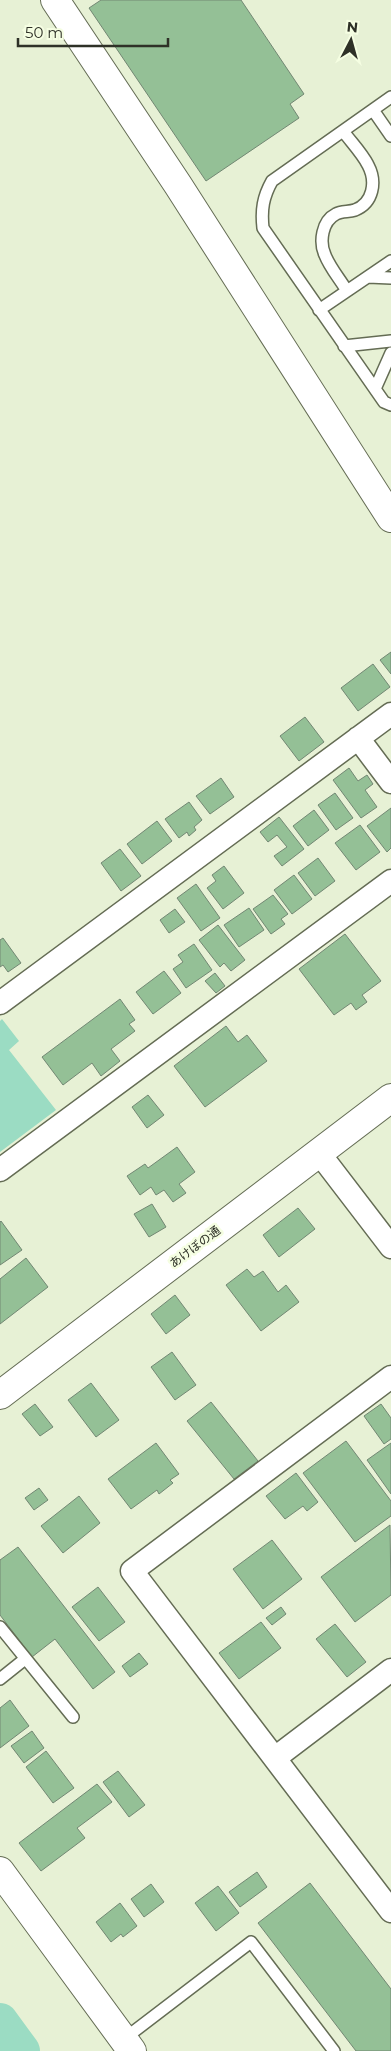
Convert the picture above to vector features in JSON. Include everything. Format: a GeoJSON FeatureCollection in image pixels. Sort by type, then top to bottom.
{"type":"FeatureCollection","features":[{"type":"Feature","properties":{"kind":"street"},"geometry":{"type":"LineString","coordinates":[[55,0],[178,185],[391,518]]}},
{"type":"Feature","properties":{"kind":"street"},"geometry":{"type":"LineString","coordinates":[[0,1003],[391,714]]}},
{"type":"Feature","properties":{"kind":"street"},"geometry":{"type":"LineString","coordinates":[[358,738],[391,782]]}},
{"type":"Feature","properties":{"kind":"street"},"geometry":{"type":"LineString","coordinates":[[0,1170],[391,881]]}},
{"type":"Feature","properties":{"kind":"street","name":"あけぼの通"},"geometry":{"type":"LineString","coordinates":[[0,1395],[391,1098]]}},
{"type":"Feature","properties":{"kind":"street"},"geometry":{"type":"LineString","coordinates":[[319,1153],[391,1247]]}},
{"type":"Feature","properties":{"kind":"street"},"geometry":{"type":"LineString","coordinates":[[391,1377],[132,1571],[391,1911]]}},
{"type":"Feature","properties":{"kind":"street"},"geometry":{"type":"LineString","coordinates":[[275,1758],[391,1670]]}},
{"type":"Feature","properties":{"kind":"street"},"geometry":{"type":"LineString","coordinates":[[0,1871],[128,2045]]}},
{"type":"Feature","properties":{"kind":"lane"},"geometry":{"type":"LineString","coordinates":[[391,97],[272,181],[264,196],[261,214],[263,228],[384,402],[391,405]]}},
{"type":"Feature","properties":{"kind":"lane"},"geometry":{"type":"LineString","coordinates":[[373,110],[391,136]]}},
{"type":"Feature","properties":{"kind":"lane"},"geometry":{"type":"LineString","coordinates":[[343,131],[368,164],[373,190],[366,204],[354,210],[336,214],[326,224],[322,237],[324,254],[347,291]]}},
{"type":"Feature","properties":{"kind":"lane"},"geometry":{"type":"LineString","coordinates":[[320,310],[391,261]]}},
{"type":"Feature","properties":{"kind":"lane"},"geometry":{"type":"LineString","coordinates":[[368,277],[391,278]]}},
{"type":"Feature","properties":{"kind":"lane"},"geometry":{"type":"LineString","coordinates":[[344,346],[391,341]]}},
{"type":"Feature","properties":{"kind":"lane"},"geometry":{"type":"LineString","coordinates":[[375,389],[391,353]]}},
{"type":"Feature","properties":{"kind":"lane"},"geometry":{"type":"LineString","coordinates":[[0,1627],[73,1717]]}},
{"type":"Feature","properties":{"kind":"lane"},"geometry":{"type":"LineString","coordinates":[[0,1679],[25,1659]]}},
{"type":"Feature","properties":{"kind":"lane"},"geometry":{"type":"LineString","coordinates":[[128,2045],[251,1942],[334,2051]]}},
{"type":"Feature","properties":{"kind":"shaded area"},"geometry":{"type":"Polygon","coordinates":[[[2,1019],[19,1041],[9,1050],[56,1110],[0,1152],[0,1021],[2,1019]]]}},
{"type":"Feature","properties":{"kind":"building"},"geometry":{"type":"Polygon","coordinates":[[[101,0],[241,0],[304,94],[290,104],[299,118],[206,181],[89,8],[101,0]]]}},
{"type":"Feature","properties":{"kind":"building"},"geometry":{"type":"Polygon","coordinates":[[[391,652],[391,674],[380,660],[391,652]]]}},
{"type":"Feature","properties":{"kind":"building"},"geometry":{"type":"Polygon","coordinates":[[[373,664],[390,687],[358,711],[341,688],[373,664]]]}},
{"type":"Feature","properties":{"kind":"building"},"geometry":{"type":"Polygon","coordinates":[[[305,717],[324,742],[299,761],[280,736],[305,717]]]}},
{"type":"Feature","properties":{"kind":"building"},"geometry":{"type":"Polygon","coordinates":[[[349,768],[358,781],[367,775],[373,784],[365,790],[377,807],[361,818],[333,780],[349,768]]]}},
{"type":"Feature","properties":{"kind":"building"},"geometry":{"type":"Polygon","coordinates":[[[221,778],[234,797],[210,814],[196,796],[221,778]]]}},
{"type":"Feature","properties":{"kind":"building"},"geometry":{"type":"Polygon","coordinates":[[[335,793],[353,818],[336,830],[318,805],[335,793]]]}},
{"type":"Feature","properties":{"kind":"building"},"geometry":{"type":"Polygon","coordinates":[[[189,802],[202,820],[194,827],[196,830],[189,836],[187,832],[179,838],[165,819],[189,802]]]}},
{"type":"Feature","properties":{"kind":"building"},"geometry":{"type":"Polygon","coordinates":[[[391,808],[391,848],[387,852],[367,826],[391,808]]]}},
{"type":"Feature","properties":{"kind":"building"},"geometry":{"type":"Polygon","coordinates":[[[314,810],[329,830],[308,846],[293,826],[314,810]]]}},
{"type":"Feature","properties":{"kind":"building"},"geometry":{"type":"Polygon","coordinates":[[[279,817],[304,849],[282,866],[274,856],[287,847],[277,835],[268,842],[260,832],[279,817]]]}},
{"type":"Feature","properties":{"kind":"building"},"geometry":{"type":"Polygon","coordinates":[[[157,821],[172,841],[142,864],[127,844],[157,821]]]}},
{"type":"Feature","properties":{"kind":"building"},"geometry":{"type":"Polygon","coordinates":[[[360,825],[380,852],[356,870],[335,843],[360,825]]]}},
{"type":"Feature","properties":{"kind":"building"},"geometry":{"type":"Polygon","coordinates":[[[120,849],[141,876],[121,891],[101,863],[120,849]]]}},
{"type":"Feature","properties":{"kind":"building"},"geometry":{"type":"Polygon","coordinates":[[[318,858],[335,881],[315,896],[298,873],[318,858]]]}},
{"type":"Feature","properties":{"kind":"building"},"geometry":{"type":"Polygon","coordinates":[[[224,866],[244,893],[223,909],[207,888],[216,881],[212,875],[224,866]]]}},
{"type":"Feature","properties":{"kind":"building"},"geometry":{"type":"Polygon","coordinates":[[[294,875],[312,899],[292,914],[274,890],[294,875]]]}},
{"type":"Feature","properties":{"kind":"building"},"geometry":{"type":"Polygon","coordinates":[[[196,884],[220,918],[201,931],[177,898],[196,884]]]}},
{"type":"Feature","properties":{"kind":"building"},"geometry":{"type":"Polygon","coordinates":[[[273,895],[288,914],[281,919],[285,924],[271,934],[253,909],[273,895]]]}},
{"type":"Feature","properties":{"kind":"building"},"geometry":{"type":"Polygon","coordinates":[[[249,908],[264,930],[239,947],[224,925],[249,908]]]}},
{"type":"Feature","properties":{"kind":"building"},"geometry":{"type":"Polygon","coordinates":[[[175,909],[185,922],[169,933],[160,920],[175,909]]]}},
{"type":"Feature","properties":{"kind":"building"},"geometry":{"type":"Polygon","coordinates":[[[218,925],[245,960],[231,971],[224,963],[220,967],[199,940],[218,925]]]}},
{"type":"Feature","properties":{"kind":"building"},"geometry":{"type":"Polygon","coordinates":[[[345,934],[381,981],[362,995],[367,1002],[356,1010],[351,1003],[334,1015],[299,969],[345,934]]]}},
{"type":"Feature","properties":{"kind":"building"},"geometry":{"type":"Polygon","coordinates":[[[3,938],[21,963],[8,972],[3,965],[0,967],[0,940],[3,938]]]}},
{"type":"Feature","properties":{"kind":"building"},"geometry":{"type":"Polygon","coordinates":[[[194,944],[212,970],[186,988],[173,969],[183,962],[178,955],[194,944]]]}},
{"type":"Feature","properties":{"kind":"building"},"geometry":{"type":"Polygon","coordinates":[[[164,971],[181,993],[153,1014],[136,992],[164,971]]]}},
{"type":"Feature","properties":{"kind":"building"},"geometry":{"type":"Polygon","coordinates":[[[215,973],[225,986],[216,993],[205,981],[215,973]]]}},
{"type":"Feature","properties":{"kind":"building"},"geometry":{"type":"Polygon","coordinates":[[[120,999],[135,1020],[129,1024],[135,1031],[111,1049],[120,1061],[101,1076],[92,1063],[63,1085],[42,1057],[120,999]]]}},
{"type":"Feature","properties":{"kind":"building"},"geometry":{"type":"Polygon","coordinates":[[[226,1026],[238,1042],[247,1035],[267,1061],[205,1107],[174,1066],[226,1026]]]}},
{"type":"Feature","properties":{"kind":"building"},"geometry":{"type":"Polygon","coordinates":[[[148,1095],[164,1115],[147,1128],[132,1107],[148,1095]]]}},
{"type":"Feature","properties":{"kind":"building"},"geometry":{"type":"Polygon","coordinates":[[[177,1147],[195,1172],[179,1184],[186,1193],[173,1202],[164,1190],[156,1195],[151,1187],[140,1195],[127,1176],[145,1164],[148,1168],[177,1147]]]}},
{"type":"Feature","properties":{"kind":"building"},"geometry":{"type":"Polygon","coordinates":[[[152,1204],[166,1227],[149,1237],[134,1214],[152,1204]]]}},
{"type":"Feature","properties":{"kind":"building"},"geometry":{"type":"Polygon","coordinates":[[[298,1208],[315,1229],[279,1257],[263,1235],[298,1208]]]}},
{"type":"Feature","properties":{"kind":"building"},"geometry":{"type":"Polygon","coordinates":[[[0,1222],[22,1250],[0,1265],[0,1222]]]}},
{"type":"Feature","properties":{"kind":"building"},"geometry":{"type":"Polygon","coordinates":[[[26,1258],[48,1287],[0,1324],[0,1279],[26,1258]]]}},
{"type":"Feature","properties":{"kind":"building"},"geometry":{"type":"Polygon","coordinates":[[[247,1269],[254,1277],[263,1271],[278,1292],[286,1285],[299,1302],[261,1331],[226,1285],[247,1269]]]}},
{"type":"Feature","properties":{"kind":"building"},"geometry":{"type":"Polygon","coordinates":[[[175,1295],[190,1315],[166,1334],[151,1314],[175,1295]]]}},
{"type":"Feature","properties":{"kind":"building"},"geometry":{"type":"Polygon","coordinates":[[[172,1352],[196,1385],[175,1400],[151,1367],[172,1352]]]}},
{"type":"Feature","properties":{"kind":"building"},"geometry":{"type":"Polygon","coordinates":[[[91,1383],[119,1420],[96,1437],[68,1400],[91,1383]]]}},
{"type":"Feature","properties":{"kind":"building"},"geometry":{"type":"Polygon","coordinates":[[[211,1402],[258,1461],[234,1479],[187,1421],[211,1402]]]}},
{"type":"Feature","properties":{"kind":"building"},"geometry":{"type":"Polygon","coordinates":[[[35,1404],[53,1427],[40,1436],[22,1414],[35,1404]]]}},
{"type":"Feature","properties":{"kind":"building"},"geometry":{"type":"Polygon","coordinates":[[[381,1404],[391,1418],[391,1439],[384,1444],[364,1416],[381,1404]]]}},
{"type":"Feature","properties":{"kind":"building"},"geometry":{"type":"Polygon","coordinates":[[[346,1441],[391,1501],[391,1516],[355,1542],[303,1473],[346,1441]]]}},
{"type":"Feature","properties":{"kind":"building"},"geometry":{"type":"Polygon","coordinates":[[[156,1443],[179,1474],[170,1480],[173,1483],[159,1494],[157,1490],[131,1509],[108,1479],[156,1443]]]}},
{"type":"Feature","properties":{"kind":"building"},"geometry":{"type":"Polygon","coordinates":[[[391,1443],[391,1494],[367,1460],[391,1443]]]}},
{"type":"Feature","properties":{"kind":"building"},"geometry":{"type":"Polygon","coordinates":[[[296,1473],[318,1502],[307,1511],[303,1506],[285,1519],[266,1496],[296,1473]]]}},
{"type":"Feature","properties":{"kind":"building"},"geometry":{"type":"Polygon","coordinates":[[[39,1488],[48,1500],[34,1510],[25,1498],[39,1488]]]}},
{"type":"Feature","properties":{"kind":"building"},"geometry":{"type":"Polygon","coordinates":[[[79,1496],[100,1523],[63,1553],[41,1526],[79,1496]]]}},
{"type":"Feature","properties":{"kind":"building"},"geometry":{"type":"Polygon","coordinates":[[[390,1525],[391,1595],[355,1622],[321,1577],[390,1525]]]}},
{"type":"Feature","properties":{"kind":"building"},"geometry":{"type":"Polygon","coordinates":[[[272,1540],[302,1579],[263,1609],[233,1569],[272,1540]]]}},
{"type":"Feature","properties":{"kind":"building"},"geometry":{"type":"Polygon","coordinates":[[[18,1547],[115,1672],[93,1689],[55,1639],[32,1657],[0,1615],[0,1560],[18,1547]]]}},
{"type":"Feature","properties":{"kind":"building"},"geometry":{"type":"Polygon","coordinates":[[[98,1587],[125,1622],[99,1641],[72,1607],[98,1587]]]}},
{"type":"Feature","properties":{"kind":"building"},"geometry":{"type":"Polygon","coordinates":[[[281,1607],[286,1614],[272,1625],[266,1618],[281,1607]]]}},
{"type":"Feature","properties":{"kind":"building"},"geometry":{"type":"Polygon","coordinates":[[[261,1622],[281,1648],[239,1679],[219,1653],[261,1622]]]}},
{"type":"Feature","properties":{"kind":"building"},"geometry":{"type":"Polygon","coordinates":[[[335,1624],[366,1662],[347,1677],[316,1639],[335,1624]]]}},
{"type":"Feature","properties":{"kind":"building"},"geometry":{"type":"Polygon","coordinates":[[[139,1653],[148,1664],[130,1677],[122,1666],[139,1653]]]}},
{"type":"Feature","properties":{"kind":"building"},"geometry":{"type":"Polygon","coordinates":[[[10,1700],[29,1726],[0,1748],[0,1708],[10,1700]]]}},
{"type":"Feature","properties":{"kind":"building"},"geometry":{"type":"Polygon","coordinates":[[[32,1731],[44,1748],[24,1763],[11,1746],[32,1731]]]}},
{"type":"Feature","properties":{"kind":"building"},"geometry":{"type":"Polygon","coordinates":[[[46,1751],[74,1788],[53,1803],[26,1767],[46,1751]]]}},
{"type":"Feature","properties":{"kind":"building"},"geometry":{"type":"Polygon","coordinates":[[[118,1771],[145,1805],[129,1817],[103,1782],[118,1771]]]}},
{"type":"Feature","properties":{"kind":"building"},"geometry":{"type":"Polygon","coordinates":[[[97,1784],[112,1802],[77,1828],[85,1838],[41,1871],[19,1843],[97,1784]]]}},
{"type":"Feature","properties":{"kind":"building"},"geometry":{"type":"Polygon","coordinates":[[[257,1872],[267,1887],[240,1907],[229,1892],[257,1872]]]}},
{"type":"Feature","properties":{"kind":"building"},"geometry":{"type":"Polygon","coordinates":[[[310,1883],[391,1989],[391,2051],[356,2051],[258,1923],[310,1883]]]}},
{"type":"Feature","properties":{"kind":"building"},"geometry":{"type":"Polygon","coordinates":[[[151,1884],[164,1902],[144,1917],[131,1899],[151,1884]]]}},
{"type":"Feature","properties":{"kind":"building"},"geometry":{"type":"Polygon","coordinates":[[[218,1886],[239,1913],[216,1931],[195,1903],[218,1886]]]}},
{"type":"Feature","properties":{"kind":"building"},"geometry":{"type":"Polygon","coordinates":[[[120,1903],[137,1926],[123,1937],[121,1934],[111,1942],[96,1922],[120,1903]]]}},
{"type":"Feature","properties":{"kind":"waterway"},"geometry":{"type":"LineString","coordinates":[[0,2021],[22,2051]]}}]}
